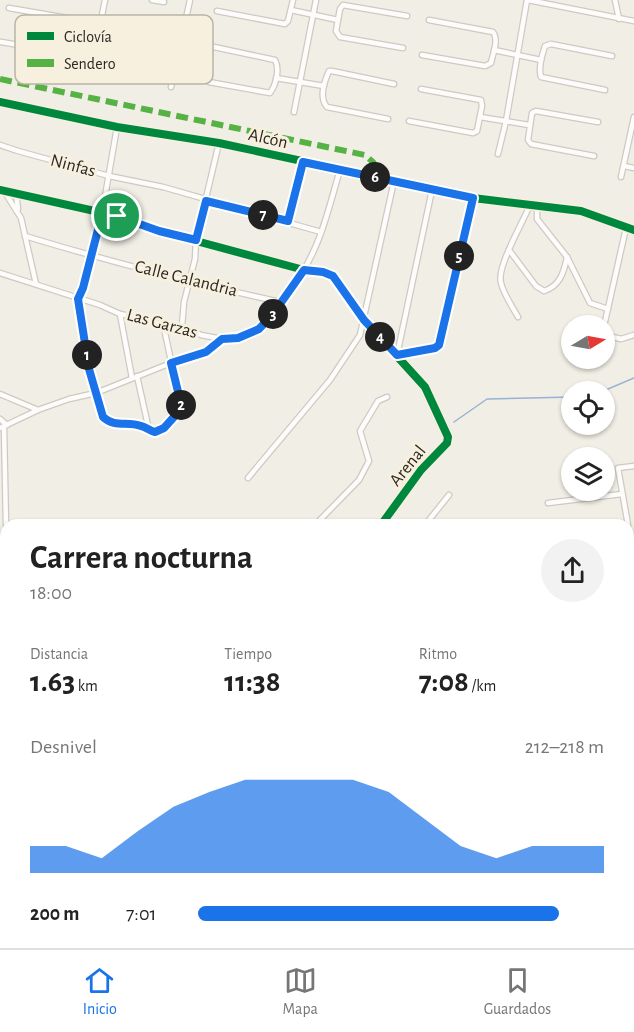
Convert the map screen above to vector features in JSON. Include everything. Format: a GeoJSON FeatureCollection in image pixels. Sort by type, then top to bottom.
{"type":"FeatureCollection","features":[{"type":"Feature","properties":{"kind":"street"},"geometry":{"type":"LineString","coordinates":[[102,15],[105,0]]}},
{"type":"Feature","properties":{"kind":"street"},"geometry":{"type":"LineString","coordinates":[[152,0],[164,2]]}},
{"type":"Feature","properties":{"kind":"street"},"geometry":{"type":"LineString","coordinates":[[187,15],[190,0]]}},
{"type":"Feature","properties":{"kind":"street"},"geometry":{"type":"LineString","coordinates":[[217,11],[281,25],[288,21],[293,0]]}},
{"type":"Feature","properties":{"kind":"street"},"geometry":{"type":"LineString","coordinates":[[294,112],[316,0]]}},
{"type":"Feature","properties":{"kind":"street"},"geometry":{"type":"LineString","coordinates":[[498,154],[528,0],[634,21]]}},
{"type":"Feature","properties":{"kind":"street"},"geometry":{"type":"LineString","coordinates":[[615,0],[619,19]]}},
{"type":"Feature","properties":{"kind":"street"},"geometry":{"type":"LineString","coordinates":[[403,48],[340,37],[336,31],[343,5],[407,16]]}},
{"type":"Feature","properties":{"kind":"street"},"geometry":{"type":"LineString","coordinates":[[9,8],[50,15]]}},
{"type":"Feature","properties":{"kind":"street"},"geometry":{"type":"LineString","coordinates":[[291,10],[338,20]]}},
{"type":"Feature","properties":{"kind":"street"},"geometry":{"type":"LineString","coordinates":[[422,55],[485,66],[491,63],[494,50],[496,38],[493,32],[429,20]]}},
{"type":"Feature","properties":{"kind":"street"},"geometry":{"type":"LineString","coordinates":[[605,90],[541,76],[541,60],[545,46],[551,44],[612,56]]}},
{"type":"Feature","properties":{"kind":"street"},"geometry":{"type":"LineString","coordinates":[[213,83],[270,93],[278,65],[275,60],[214,47]]}},
{"type":"Feature","properties":{"kind":"street"},"geometry":{"type":"LineString","coordinates":[[494,50],[541,60]]}},
{"type":"Feature","properties":{"kind":"street"},"geometry":{"type":"LineString","coordinates":[[388,119],[327,107],[323,100],[324,86],[328,71],[394,84]]}},
{"type":"Feature","properties":{"kind":"street"},"geometry":{"type":"LineString","coordinates":[[276,78],[324,86]]}},
{"type":"Feature","properties":{"kind":"street"},"geometry":{"type":"LineString","coordinates":[[410,122],[472,133],[477,131],[482,103],[478,98],[421,89]]}},
{"type":"Feature","properties":{"kind":"street","name":"Alcón"},"geometry":{"type":"LineString","coordinates":[[0,102],[117,128],[219,143],[473,198],[581,211],[634,230]]}},
{"type":"Feature","properties":{"kind":"street"},"geometry":{"type":"LineString","coordinates":[[594,156],[531,144],[528,137],[529,125],[532,113],[538,111],[598,122]]}},
{"type":"Feature","properties":{"kind":"street"},"geometry":{"type":"LineString","coordinates":[[480,117],[529,125]]}},
{"type":"Feature","properties":{"kind":"street"},"geometry":{"type":"LineString","coordinates":[[621,177],[634,117]]}},
{"type":"Feature","properties":{"kind":"street"},"geometry":{"type":"LineString","coordinates":[[117,128],[102,214],[83,288],[78,299],[89,369],[103,417],[108,422],[120,425],[140,425],[155,432],[161,430],[182,408],[164,328]]}},
{"type":"Feature","properties":{"kind":"street"},"geometry":{"type":"LineString","coordinates":[[182,326],[184,302],[195,259],[196,240],[219,143]]}},
{"type":"Feature","properties":{"kind":"street","name":"Ninfas"},"geometry":{"type":"LineString","coordinates":[[0,145],[18,152],[110,176],[163,187],[321,232]]}},
{"type":"Feature","properties":{"kind":"street"},"geometry":{"type":"LineString","coordinates":[[288,221],[303,162]]}},
{"type":"Feature","properties":{"kind":"street"},"geometry":{"type":"LineString","coordinates":[[624,166],[634,168]]}},
{"type":"Feature","properties":{"kind":"street"},"geometry":{"type":"LineString","coordinates":[[4,426],[38,410],[69,399],[96,393],[171,363],[206,352],[222,339],[238,338],[259,329],[273,314],[304,270],[321,232],[340,170]]}},
{"type":"Feature","properties":{"kind":"street"},"geometry":{"type":"LineString","coordinates":[[248,478],[330,380],[356,343],[364,320],[394,181]]}},
{"type":"Feature","properties":{"kind":"street"},"geometry":{"type":"LineString","coordinates":[[2,190],[18,212]]}},
{"type":"Feature","properties":{"kind":"street","name":"Arenal"},"geometry":{"type":"LineString","coordinates":[[2,190],[117,216],[159,231],[333,276],[364,320],[425,387],[448,437],[447,443],[420,470],[385,519]]}},
{"type":"Feature","properties":{"kind":"street"},"geometry":{"type":"LineString","coordinates":[[432,190],[397,355],[435,348],[439,345],[473,198]]}},
{"type":"Feature","properties":{"kind":"street"},"geometry":{"type":"LineString","coordinates":[[16,193],[18,212],[36,284]]}},
{"type":"Feature","properties":{"kind":"street"},"geometry":{"type":"LineString","coordinates":[[518,317],[504,292],[500,276],[503,261],[530,205]]}},
{"type":"Feature","properties":{"kind":"street"},"geometry":{"type":"LineString","coordinates":[[537,206],[537,219],[567,257],[590,303],[608,309]]}},
{"type":"Feature","properties":{"kind":"street"},"geometry":{"type":"LineString","coordinates":[[607,315],[626,228]]}},
{"type":"Feature","properties":{"kind":"street","name":"Calle Calandria"},"geometry":{"type":"LineString","coordinates":[[25,236],[92,256],[280,302]]}},
{"type":"Feature","properties":{"kind":"street"},"geometry":{"type":"LineString","coordinates":[[510,250],[536,286],[544,291],[551,288],[561,278],[567,257]]}},
{"type":"Feature","properties":{"kind":"street","name":"Las Garzas"},"geometry":{"type":"LineString","coordinates":[[0,273],[120,314],[152,320],[164,328],[182,326],[201,335],[222,339]]}},
{"type":"Feature","properties":{"kind":"street"},"geometry":{"type":"LineString","coordinates":[[120,314],[149,430]]}},
{"type":"Feature","properties":{"kind":"street"},"geometry":{"type":"LineString","coordinates":[[615,338],[621,339],[634,335]]}},
{"type":"Feature","properties":{"kind":"street"},"geometry":{"type":"LineString","coordinates":[[0,394],[38,410]]}},
{"type":"Feature","properties":{"kind":"street"},"geometry":{"type":"LineString","coordinates":[[321,519],[359,480],[369,461],[360,431],[378,401],[387,397]]}},
{"type":"Feature","properties":{"kind":"street"},"geometry":{"type":"LineString","coordinates":[[0,419],[4,426],[6,519]]}},
{"type":"Feature","properties":{"kind":"street"},"geometry":{"type":"LineString","coordinates":[[627,519],[618,468],[634,466]]}},
{"type":"Feature","properties":{"kind":"street"},"geometry":{"type":"LineString","coordinates":[[548,503],[622,494]]}},
{"type":"Feature","properties":{"kind":"street"},"geometry":{"type":"LineString","coordinates":[[430,519],[449,495]]}},
{"type":"Feature","properties":{"kind":"waterway"},"geometry":{"type":"LineString","coordinates":[[615,386],[634,378]]}},
{"type":"Feature","properties":{"kind":"waterway"},"geometry":{"type":"LineString","coordinates":[[454,422],[487,399],[561,397]]}},
{"type":"Feature","properties":{"kind":"marked path"},"geometry":{"type":"LineString","coordinates":[[0,79],[15,82]]}},
{"type":"Feature","properties":{"kind":"marked path"},"geometry":{"type":"LineString","coordinates":[[24,84],[365,155],[373,162],[383,179]]}},
{"type":"Feature","properties":{"kind":"cycle path"},"geometry":{"type":"LineString","coordinates":[[0,102],[117,127],[219,143],[473,198],[581,211],[634,230]]}},
{"type":"Feature","properties":{"kind":"cycle path"},"geometry":{"type":"LineString","coordinates":[[0,190],[117,216],[159,231],[304,270],[323,271],[333,276],[364,320],[425,387],[448,437],[447,443],[421,470],[385,519]]}},
{"type":"Feature","properties":{"kind":"route"},"geometry":{"type":"LineString","coordinates":[[303,162],[473,198],[437,347],[397,355],[364,320],[333,276],[329,273],[304,270],[273,314],[259,329],[238,338],[222,339],[201,355],[171,363],[182,408],[164,428],[155,432],[140,425],[108,422],[103,417],[89,369],[78,299],[83,288],[102,214],[117,216],[159,231],[196,240],[206,201],[288,221],[303,162]]}}]}
